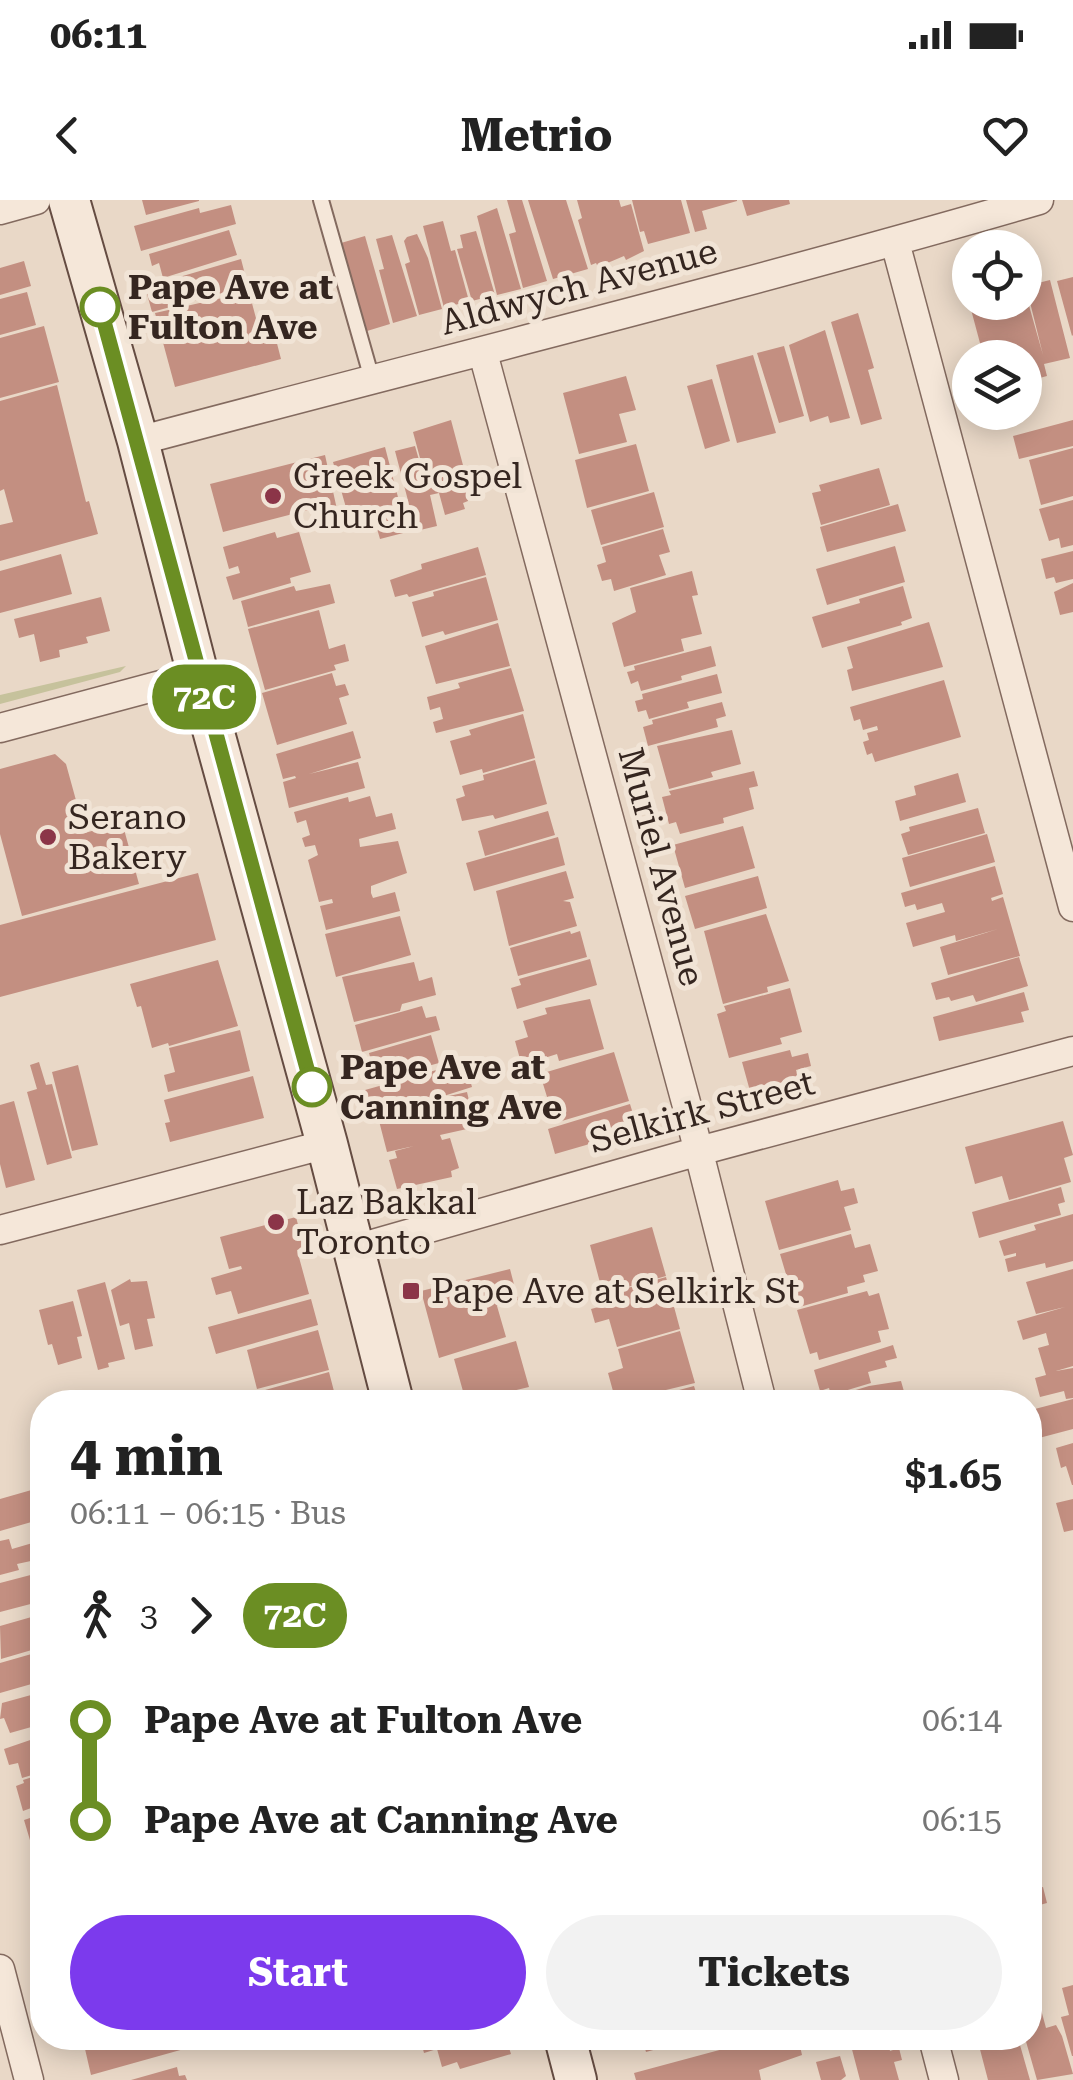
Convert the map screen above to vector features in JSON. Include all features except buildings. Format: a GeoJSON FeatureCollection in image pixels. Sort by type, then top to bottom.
{"type":"FeatureCollection","features":[{"type":"Feature","properties":{"kind":"main road"},"geometry":{"type":"LineString","coordinates":[[69,200],[138,441],[390,1390]]}},
{"type":"Feature","properties":{"kind":"main road"},"geometry":{"type":"LineString","coordinates":[[568,2050],[576,2080]]}},
{"type":"Feature","properties":{"kind":"street"},"geometry":{"type":"LineString","coordinates":[[0,210],[36,200]]}},
{"type":"Feature","properties":{"kind":"street","name":"Aldwych Avenue"},"geometry":{"type":"LineString","coordinates":[[138,441],[895,242],[1039,200]]}},
{"type":"Feature","properties":{"kind":"street"},"geometry":{"type":"LineString","coordinates":[[895,242],[1073,907]]}},
{"type":"Feature","properties":{"kind":"street","name":"Muriel Avenue"},"geometry":{"type":"LineString","coordinates":[[483,352],[700,1151],[759,1390]]}},
{"type":"Feature","properties":{"kind":"street"},"geometry":{"type":"LineString","coordinates":[[0,728],[198,675]]}},
{"type":"Feature","properties":{"kind":"street","name":"Selkirk Street"},"geometry":{"type":"LineString","coordinates":[[352,1250],[1073,1051]]}},
{"type":"Feature","properties":{"kind":"street"},"geometry":{"type":"LineString","coordinates":[[0,1230],[327,1144]]}},
{"type":"Feature","properties":{"kind":"street"},"geometry":{"type":"LineString","coordinates":[[0,1970],[29,2080]]}},
{"type":"Feature","properties":{"kind":"street"},"geometry":{"type":"LineString","coordinates":[[935,2050],[944,2080]]}},
{"type":"Feature","properties":{"kind":"lane"},"geometry":{"type":"LineString","coordinates":[[322,200],[372,379]]}},
{"type":"Feature","properties":{"kind":"shaded area"},"geometry":{"type":"Polygon","coordinates":[[[126,666],[120,672],[0,704],[0,695],[126,666]]]}},
{"type":"Feature","properties":{"kind":"bus line","name":"72C"},"geometry":{"type":"LineString","coordinates":[[100,307],[312,1087]]}},
{"type":"Feature","properties":{"kind":"place","name":"Pape Ave at Fulton Ave"},"geometry":{"type":"Point","coordinates":[100,307]}},
{"type":"Feature","properties":{"kind":"place","name":"Greek Gospel Church"},"geometry":{"type":"Point","coordinates":[273,496]}},
{"type":"Feature","properties":{"kind":"place","name":"Serano Bakery"},"geometry":{"type":"Point","coordinates":[48,837]}},
{"type":"Feature","properties":{"kind":"place","name":"Pape Ave at Canning Ave"},"geometry":{"type":"Point","coordinates":[312,1087]}},
{"type":"Feature","properties":{"kind":"place","name":"Laz Bakkal Toronto"},"geometry":{"type":"Point","coordinates":[276,1222]}},
{"type":"Feature","properties":{"kind":"place","name":"Pape Ave at Selkirk St"},"geometry":{"type":"Point","coordinates":[411,1291]}}]}
